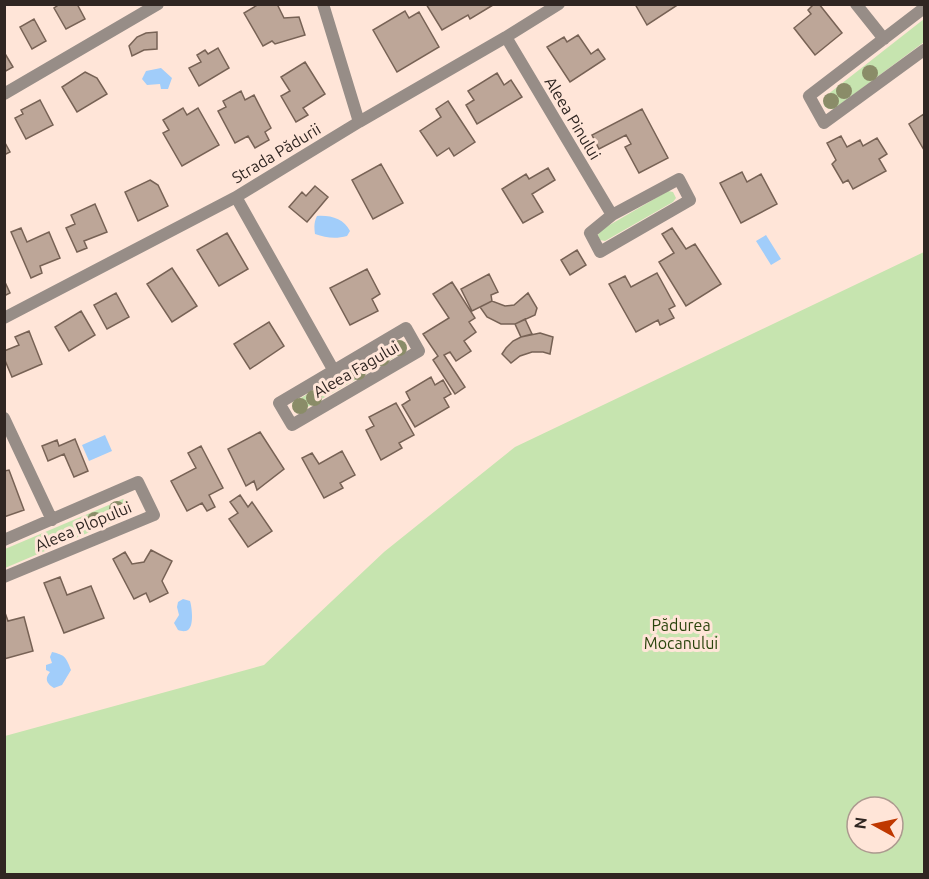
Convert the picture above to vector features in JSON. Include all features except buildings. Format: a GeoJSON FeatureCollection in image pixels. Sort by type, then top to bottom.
{"type":"FeatureCollection","features":[{"type":"Feature","properties":{"kind":"street"},"geometry":{"type":"LineString","coordinates":[[4,94],[158,4]]}},
{"type":"Feature","properties":{"kind":"street"},"geometry":{"type":"LineString","coordinates":[[323,4],[359,122]]}},
{"type":"Feature","properties":{"kind":"street","name":"Strada Pădurii"},"geometry":{"type":"LineString","coordinates":[[4,318],[236,197],[559,4]]}},
{"type":"Feature","properties":{"kind":"street"},"geometry":{"type":"LineString","coordinates":[[856,4],[884,39]]}},
{"type":"Feature","properties":{"kind":"street"},"geometry":{"type":"LineString","coordinates":[[924,8],[809,96],[824,123],[924,50]]}},
{"type":"Feature","properties":{"kind":"street","name":"Aleea Pinului"},"geometry":{"type":"LineString","coordinates":[[506,37],[612,215]]}},
{"type":"Feature","properties":{"kind":"street"},"geometry":{"type":"LineString","coordinates":[[679,179],[690,200],[600,252],[590,233],[612,215],[679,179]]}},
{"type":"Feature","properties":{"kind":"street","name":"Aleea Fagului"},"geometry":{"type":"LineString","coordinates":[[236,197],[334,371]]}},
{"type":"Feature","properties":{"kind":"street","name":"Aleea Fagului"},"geometry":{"type":"LineString","coordinates":[[406,328],[419,351],[292,425],[279,403],[334,371],[406,328]]}},
{"type":"Feature","properties":{"kind":"street","name":"Aleea Plopului"},"geometry":{"type":"LineString","coordinates":[[4,418],[52,520]]}},
{"type":"Feature","properties":{"kind":"street","name":"Aleea Plopului"},"geometry":{"type":"LineString","coordinates":[[4,540],[138,482],[153,515],[4,577]]}},
{"type":"Feature","properties":{"kind":"green space"},"geometry":{"type":"Polygon","coordinates":[[[924,19],[924,42],[834,109],[824,106],[824,99],[827,95],[924,19]]]}},
{"type":"Feature","properties":{"kind":"green space"},"geometry":{"type":"Polygon","coordinates":[[[668,191],[673,192],[676,198],[673,202],[605,241],[600,240],[598,235],[601,230],[668,191]]]}},
{"type":"Feature","properties":{"kind":"green space","name":"Pădurea Mocanului"},"geometry":{"type":"Polygon","coordinates":[[[924,252],[924,874],[5,874],[5,736],[264,665],[384,552],[515,447],[924,252]]]}},
{"type":"Feature","properties":{"kind":"green space"},"geometry":{"type":"Polygon","coordinates":[[[401,340],[406,351],[297,413],[292,403],[401,340]]]}},
{"type":"Feature","properties":{"kind":"green space"},"geometry":{"type":"Polygon","coordinates":[[[123,499],[128,502],[130,515],[5,568],[5,549],[123,499]]]}},
{"type":"Feature","properties":{"kind":"water"},"geometry":{"type":"Polygon","coordinates":[[[161,68],[172,78],[168,89],[161,89],[160,84],[147,85],[142,79],[146,71],[161,68]]]}},
{"type":"Feature","properties":{"kind":"water"},"geometry":{"type":"Polygon","coordinates":[[[317,216],[336,219],[344,223],[350,231],[347,236],[339,238],[315,234],[314,225],[317,216]]]}},
{"type":"Feature","properties":{"kind":"water"},"geometry":{"type":"Polygon","coordinates":[[[766,235],[781,259],[771,265],[756,241],[766,235]]]}},
{"type":"Feature","properties":{"kind":"water"},"geometry":{"type":"Polygon","coordinates":[[[105,435],[112,451],[89,461],[82,445],[105,435]]]}},
{"type":"Feature","properties":{"kind":"water"},"geometry":{"type":"Polygon","coordinates":[[[183,599],[190,601],[192,612],[190,628],[184,631],[178,630],[174,623],[179,615],[178,602],[183,599]]]}},
{"type":"Feature","properties":{"kind":"water"},"geometry":{"type":"Polygon","coordinates":[[[52,652],[64,657],[71,670],[62,685],[54,688],[47,681],[50,672],[46,670],[46,665],[52,663],[50,657],[52,652]]]}}]}
